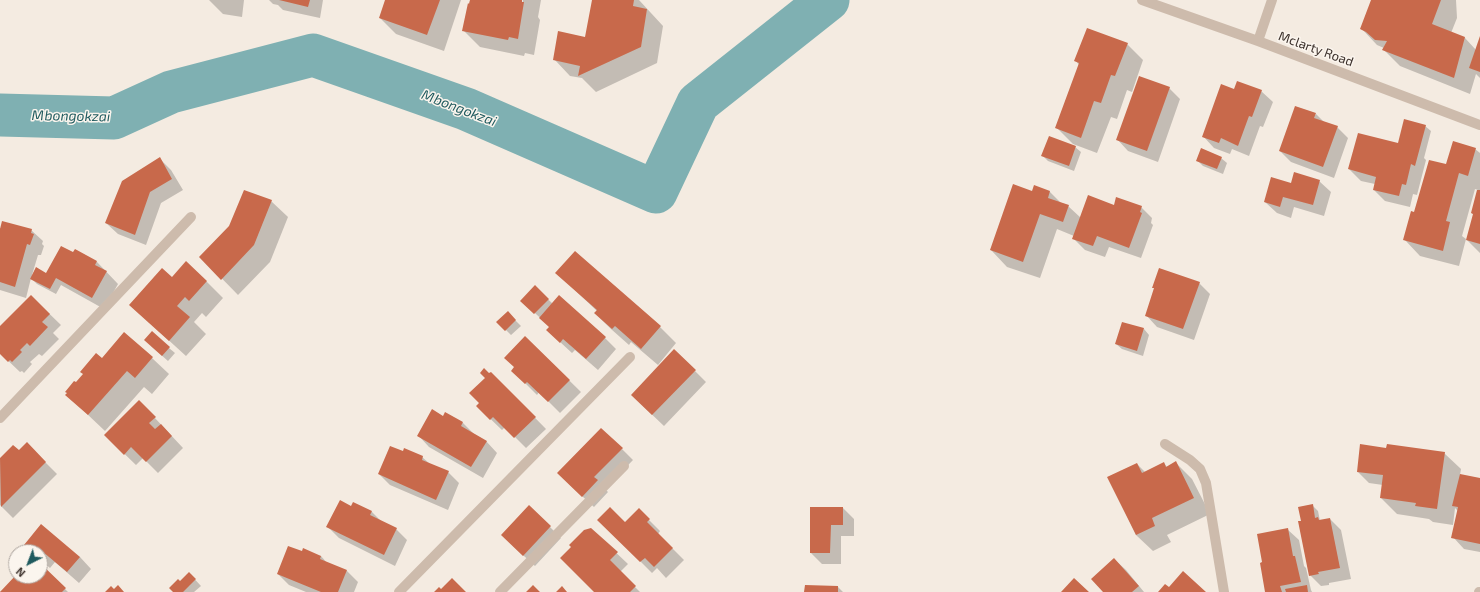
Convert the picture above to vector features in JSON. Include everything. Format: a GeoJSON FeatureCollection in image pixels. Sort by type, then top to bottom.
{"type":"FeatureCollection","features":[{"type":"Feature","properties":{"kind":"street","name":"Mclarty Road"},"geometry":{"type":"LineString","coordinates":[[1142,0],[1258,41],[1480,125]]}},
{"type":"Feature","properties":{"kind":"street"},"geometry":{"type":"LineString","coordinates":[[1258,41],[1272,0]]}},
{"type":"Feature","properties":{"kind":"street"},"geometry":{"type":"LineString","coordinates":[[0,418],[191,217]]}},
{"type":"Feature","properties":{"kind":"street"},"geometry":{"type":"LineString","coordinates":[[399,592],[630,357]]}},
{"type":"Feature","properties":{"kind":"street"},"geometry":{"type":"LineString","coordinates":[[1165,444],[1190,460],[1200,470],[1206,483],[1224,592]]}},
{"type":"Feature","properties":{"kind":"street"},"geometry":{"type":"LineString","coordinates":[[500,592],[624,466]]}},
{"type":"Feature","properties":{"kind":"building"},"geometry":{"type":"Polygon","coordinates":[[[279,0],[310,0],[308,7],[279,0]]]}},
{"type":"Feature","properties":{"kind":"building"},"geometry":{"type":"Polygon","coordinates":[[[385,0],[440,0],[427,35],[379,18],[385,0]]]}},
{"type":"Feature","properties":{"kind":"building"},"geometry":{"type":"Polygon","coordinates":[[[470,0],[522,0],[522,2],[524,2],[518,39],[509,37],[508,40],[462,31],[470,0]]]}},
{"type":"Feature","properties":{"kind":"building"},"geometry":{"type":"Polygon","coordinates":[[[592,0],[634,0],[633,6],[647,9],[641,47],[578,76],[580,66],[553,60],[558,31],[585,37],[592,0]]]}},
{"type":"Feature","properties":{"kind":"building"},"geometry":{"type":"Polygon","coordinates":[[[1371,0],[1441,0],[1432,24],[1465,37],[1454,78],[1382,50],[1387,41],[1375,40],[1360,29],[1371,0]]]}},
{"type":"Feature","properties":{"kind":"building"},"geometry":{"type":"Polygon","coordinates":[[[1087,28],[1128,43],[1115,76],[1111,75],[1101,103],[1094,101],[1081,138],[1055,128],[1079,63],[1074,61],[1087,28]]]}},
{"type":"Feature","properties":{"kind":"building"},"geometry":{"type":"Polygon","coordinates":[[[1480,36],[1480,72],[1469,68],[1480,36]]]}},
{"type":"Feature","properties":{"kind":"building"},"geometry":{"type":"Polygon","coordinates":[[[1139,76],[1170,87],[1147,151],[1116,140],[1139,76]]]}},
{"type":"Feature","properties":{"kind":"building"},"geometry":{"type":"Polygon","coordinates":[[[1237,81],[1262,90],[1252,117],[1249,116],[1238,146],[1221,138],[1219,143],[1202,137],[1221,84],[1234,89],[1237,81]]]}},
{"type":"Feature","properties":{"kind":"building"},"geometry":{"type":"Polygon","coordinates":[[[1295,106],[1316,113],[1314,118],[1338,126],[1323,167],[1279,151],[1295,106]]]}},
{"type":"Feature","properties":{"kind":"building"},"geometry":{"type":"Polygon","coordinates":[[[1404,119],[1426,125],[1415,166],[1411,164],[1406,185],[1402,184],[1399,196],[1373,190],[1376,177],[1348,169],[1358,133],[1398,143],[1404,119]]]}},
{"type":"Feature","properties":{"kind":"building"},"geometry":{"type":"Polygon","coordinates":[[[1049,136],[1076,146],[1069,166],[1041,156],[1049,136]]]}},
{"type":"Feature","properties":{"kind":"building"},"geometry":{"type":"Polygon","coordinates":[[[1453,141],[1476,148],[1468,176],[1459,173],[1446,221],[1450,222],[1443,251],[1403,240],[1411,211],[1414,212],[1429,160],[1446,164],[1453,141]]]}},
{"type":"Feature","properties":{"kind":"building"},"geometry":{"type":"Polygon","coordinates":[[[1201,148],[1222,157],[1217,169],[1196,161],[1201,148]]]}},
{"type":"Feature","properties":{"kind":"building"},"geometry":{"type":"Polygon","coordinates":[[[160,157],[172,179],[150,192],[135,235],[105,223],[122,181],[160,157]]]}},
{"type":"Feature","properties":{"kind":"building"},"geometry":{"type":"Polygon","coordinates":[[[1294,172],[1320,180],[1313,205],[1283,197],[1280,207],[1264,202],[1271,177],[1291,183],[1294,172]]]}},
{"type":"Feature","properties":{"kind":"building"},"geometry":{"type":"Polygon","coordinates":[[[1013,184],[1032,191],[1034,185],[1050,191],[1048,198],[1069,205],[1063,222],[1040,214],[1023,262],[990,250],[1013,184]]]}},
{"type":"Feature","properties":{"kind":"building"},"geometry":{"type":"Polygon","coordinates":[[[244,190],[272,200],[254,245],[221,280],[199,257],[229,226],[244,190]]]}},
{"type":"Feature","properties":{"kind":"building"},"geometry":{"type":"Polygon","coordinates":[[[1477,190],[1480,190],[1480,244],[1466,240],[1473,214],[1471,213],[1477,190]]]}},
{"type":"Feature","properties":{"kind":"building"},"geometry":{"type":"Polygon","coordinates":[[[1088,195],[1114,205],[1116,197],[1142,206],[1140,212],[1142,213],[1129,248],[1097,236],[1093,246],[1072,239],[1088,195]]]}},
{"type":"Feature","properties":{"kind":"building"},"geometry":{"type":"Polygon","coordinates":[[[2,221],[32,229],[31,233],[34,234],[30,245],[27,244],[15,287],[0,282],[0,229],[2,221]]]}},
{"type":"Feature","properties":{"kind":"building"},"geometry":{"type":"Polygon","coordinates":[[[61,246],[73,252],[75,249],[97,261],[95,265],[107,271],[92,298],[56,278],[50,289],[30,279],[36,267],[46,273],[61,246]]]}},
{"type":"Feature","properties":{"kind":"building"},"geometry":{"type":"Polygon","coordinates":[[[575,251],[661,326],[641,349],[615,326],[612,329],[594,313],[597,310],[555,273],[575,251]]]}},
{"type":"Feature","properties":{"kind":"building"},"geometry":{"type":"Polygon","coordinates":[[[186,261],[207,281],[189,301],[185,297],[177,306],[190,317],[169,341],[129,305],[162,268],[172,277],[186,261]]]}},
{"type":"Feature","properties":{"kind":"building"},"geometry":{"type":"Polygon","coordinates":[[[1159,268],[1200,282],[1183,329],[1145,316],[1159,268]]]}},
{"type":"Feature","properties":{"kind":"building"},"geometry":{"type":"Polygon","coordinates":[[[535,285],[549,299],[534,314],[520,301],[535,285]]]}},
{"type":"Feature","properties":{"kind":"building"},"geometry":{"type":"Polygon","coordinates":[[[31,295],[50,314],[42,322],[48,327],[30,346],[27,343],[20,350],[22,352],[12,362],[10,360],[8,362],[0,354],[0,326],[31,295]]]}},
{"type":"Feature","properties":{"kind":"building"},"geometry":{"type":"Polygon","coordinates":[[[559,295],[606,337],[586,359],[563,339],[560,343],[546,330],[549,327],[539,318],[559,295]]]}},
{"type":"Feature","properties":{"kind":"building"},"geometry":{"type":"Polygon","coordinates":[[[508,311],[516,320],[505,331],[496,322],[508,311]]]}},
{"type":"Feature","properties":{"kind":"building"},"geometry":{"type":"Polygon","coordinates":[[[1122,322],[1144,328],[1137,351],[1115,344],[1122,322]]]}},
{"type":"Feature","properties":{"kind":"building"},"geometry":{"type":"Polygon","coordinates":[[[152,331],[170,347],[162,356],[144,340],[152,331]]]}},
{"type":"Feature","properties":{"kind":"building"},"geometry":{"type":"Polygon","coordinates":[[[124,332],[153,357],[135,378],[127,371],[88,415],[65,395],[67,393],[65,392],[74,381],[76,382],[83,374],[80,372],[96,353],[102,358],[124,332]]]}},
{"type":"Feature","properties":{"kind":"building"},"geometry":{"type":"Polygon","coordinates":[[[525,336],[570,380],[548,402],[527,382],[525,384],[511,371],[514,367],[504,358],[525,336]]]}},
{"type":"Feature","properties":{"kind":"building"},"geometry":{"type":"Polygon","coordinates":[[[674,349],[696,370],[652,415],[631,395],[674,349]]]}},
{"type":"Feature","properties":{"kind":"building"},"geometry":{"type":"Polygon","coordinates":[[[484,368],[489,373],[491,372],[536,417],[514,438],[493,417],[490,420],[476,406],[479,403],[469,393],[485,378],[480,373],[484,368]]]}},
{"type":"Feature","properties":{"kind":"building"},"geometry":{"type":"Polygon","coordinates":[[[139,400],[156,417],[149,423],[155,429],[161,424],[172,436],[146,462],[131,447],[124,455],[104,435],[139,400]]]}},
{"type":"Feature","properties":{"kind":"building"},"geometry":{"type":"Polygon","coordinates":[[[432,409],[443,416],[445,412],[463,422],[461,426],[487,441],[471,467],[417,436],[432,409]]]}},
{"type":"Feature","properties":{"kind":"building"},"geometry":{"type":"Polygon","coordinates":[[[601,428],[623,448],[594,477],[598,480],[582,497],[557,473],[601,428]]]}},
{"type":"Feature","properties":{"kind":"building"},"geometry":{"type":"Polygon","coordinates":[[[27,442],[46,462],[1,507],[0,458],[13,445],[19,450],[27,442]]]}},
{"type":"Feature","properties":{"kind":"building"},"geometry":{"type":"Polygon","coordinates":[[[1360,444],[1386,448],[1387,444],[1445,452],[1437,509],[1415,506],[1416,503],[1380,498],[1383,475],[1357,472],[1360,444]]]}},
{"type":"Feature","properties":{"kind":"building"},"geometry":{"type":"Polygon","coordinates":[[[390,446],[403,451],[404,448],[423,456],[422,460],[449,471],[436,500],[378,474],[390,446]]]}},
{"type":"Feature","properties":{"kind":"building"},"geometry":{"type":"Polygon","coordinates":[[[1176,461],[1194,498],[1152,518],[1155,526],[1136,535],[1107,477],[1137,463],[1142,473],[1164,462],[1166,467],[1176,461]]]}},
{"type":"Feature","properties":{"kind":"building"},"geometry":{"type":"Polygon","coordinates":[[[1460,474],[1480,478],[1480,544],[1451,538],[1458,507],[1452,506],[1460,474]]]}},
{"type":"Feature","properties":{"kind":"building"},"geometry":{"type":"Polygon","coordinates":[[[340,500],[351,506],[353,502],[372,511],[370,515],[397,528],[384,555],[326,527],[340,500]]]}},
{"type":"Feature","properties":{"kind":"building"},"geometry":{"type":"Polygon","coordinates":[[[1313,504],[1315,518],[1318,517],[1319,520],[1330,518],[1340,568],[1318,572],[1319,574],[1309,576],[1298,521],[1301,521],[1298,507],[1313,504]]]}},
{"type":"Feature","properties":{"kind":"building"},"geometry":{"type":"Polygon","coordinates":[[[529,505],[551,526],[523,556],[501,535],[529,505]]]}},
{"type":"Feature","properties":{"kind":"building"},"geometry":{"type":"Polygon","coordinates":[[[610,507],[625,522],[639,508],[650,519],[647,522],[673,548],[654,567],[645,558],[640,562],[597,520],[610,507]]]}},
{"type":"Feature","properties":{"kind":"building"},"geometry":{"type":"Polygon","coordinates":[[[810,507],[843,507],[843,525],[831,525],[830,553],[810,553],[810,507]]]}},
{"type":"Feature","properties":{"kind":"building"},"geometry":{"type":"Polygon","coordinates":[[[41,524],[80,557],[67,572],[48,556],[48,544],[25,544],[41,524]]]}},
{"type":"Feature","properties":{"kind":"building"},"geometry":{"type":"Polygon","coordinates":[[[591,528],[618,552],[610,560],[636,586],[630,592],[594,592],[560,558],[571,547],[569,545],[584,530],[591,528]]]}},
{"type":"Feature","properties":{"kind":"building"},"geometry":{"type":"Polygon","coordinates":[[[1288,528],[1293,556],[1295,556],[1301,582],[1280,586],[1282,592],[1265,592],[1257,534],[1288,528]]]}},
{"type":"Feature","properties":{"kind":"building"},"geometry":{"type":"Polygon","coordinates":[[[288,546],[302,551],[303,548],[321,556],[320,559],[347,570],[338,592],[321,592],[277,574],[288,546]]]}},
{"type":"Feature","properties":{"kind":"building"},"geometry":{"type":"Polygon","coordinates":[[[1114,558],[1139,586],[1132,592],[1103,592],[1091,579],[1114,558]]]}},
{"type":"Feature","properties":{"kind":"building"},"geometry":{"type":"Polygon","coordinates":[[[48,571],[66,588],[62,592],[0,592],[8,584],[48,584],[48,571]]]}},
{"type":"Feature","properties":{"kind":"building"},"geometry":{"type":"Polygon","coordinates":[[[1183,571],[1206,592],[1158,592],[1165,584],[1169,587],[1183,571]]]}},
{"type":"Feature","properties":{"kind":"building"},"geometry":{"type":"Polygon","coordinates":[[[189,572],[196,579],[183,592],[173,592],[169,588],[178,579],[180,581],[189,572]]]}},
{"type":"Feature","properties":{"kind":"building"},"geometry":{"type":"Polygon","coordinates":[[[452,578],[466,592],[434,592],[439,587],[441,589],[452,578]]]}},
{"type":"Feature","properties":{"kind":"building"},"geometry":{"type":"Polygon","coordinates":[[[1074,578],[1089,592],[1061,592],[1074,578]]]}},
{"type":"Feature","properties":{"kind":"building"},"geometry":{"type":"Polygon","coordinates":[[[118,585],[124,592],[105,592],[111,586],[114,589],[118,585]]]}},
{"type":"Feature","properties":{"kind":"building"},"geometry":{"type":"Polygon","coordinates":[[[533,585],[540,592],[526,592],[533,585]]]}},
{"type":"Feature","properties":{"kind":"building"},"geometry":{"type":"Polygon","coordinates":[[[805,585],[838,586],[838,592],[804,592],[805,585]]]}},
{"type":"Feature","properties":{"kind":"building"},"geometry":{"type":"Polygon","coordinates":[[[1307,585],[1308,592],[1286,592],[1285,589],[1307,585]]]}},
{"type":"Feature","properties":{"kind":"building"},"geometry":{"type":"Polygon","coordinates":[[[562,586],[567,592],[556,592],[562,586]]]}},
{"type":"Feature","properties":{"kind":"waterway","name":"Mbongokzai"},"geometry":{"type":"LineString","coordinates":[[0,115],[114,118],[171,92],[313,55],[466,109],[656,192],[698,103],[828,0]]}}]}
